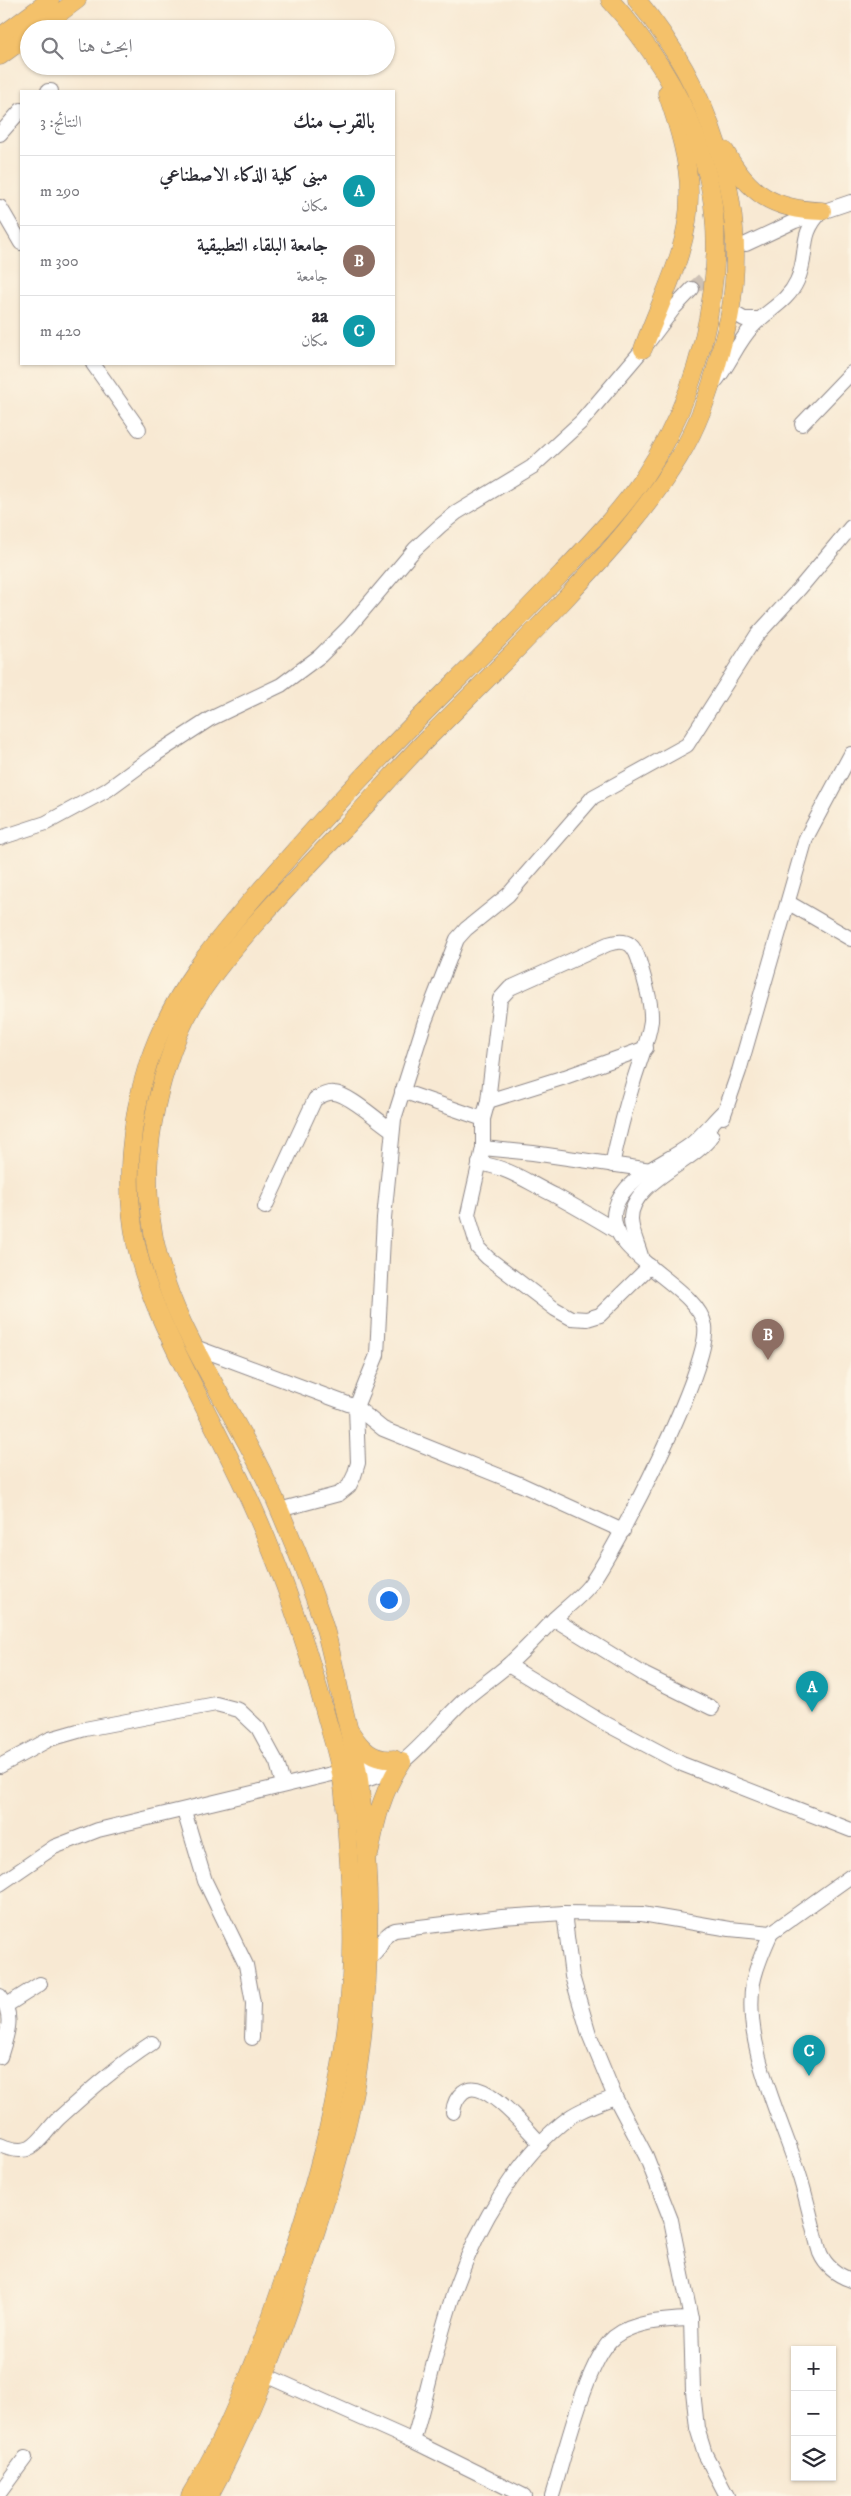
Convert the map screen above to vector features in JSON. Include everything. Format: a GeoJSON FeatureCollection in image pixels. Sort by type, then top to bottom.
{"type":"FeatureCollection","features":[{"type":"Feature","properties":{"kind":"main road"},"geometry":{"type":"LineString","coordinates":[[23,20],[50,0]]}},
{"type":"Feature","properties":{"kind":"main road"},"geometry":{"type":"LineString","coordinates":[[50,20],[77,0]]}},
{"type":"Feature","properties":{"kind":"main road"},"geometry":{"type":"LineString","coordinates":[[209,2496],[247,2420],[265,2375],[326,2201],[347,2122],[361,2050],[367,1958],[366,1876],[350,1778],[273,1554],[251,1502],[163,1325],[137,1247],[132,1206],[133,1134],[138,1101],[158,1036],[177,997],[199,963],[366,770],[528,609],[624,505],[664,443],[687,394],[710,310],[718,243],[716,219],[707,170],[699,141],[677,92],[657,59],[630,22],[610,0]]}},
{"type":"Feature","properties":{"kind":"main road"},"geometry":{"type":"LineString","coordinates":[[637,0],[678,56],[708,118],[736,168],[750,187],[790,218],[822,211]]}},
{"type":"Feature","properties":{"kind":"main road"},"geometry":{"type":"LineString","coordinates":[[0,37],[20,22]]}},
{"type":"Feature","properties":{"kind":"main road"},"geometry":{"type":"LineString","coordinates":[[0,56],[20,42]]}},
{"type":"Feature","properties":{"kind":"main road"},"geometry":{"type":"LineString","coordinates":[[643,349],[679,255],[690,196],[679,136],[657,59]]}},
{"type":"Feature","properties":{"kind":"main road"},"geometry":{"type":"LineString","coordinates":[[190,2496],[207,2468],[259,2352],[301,2230],[330,2124],[343,2057],[352,1976],[349,1730],[324,1628],[280,1510],[256,1459],[182,1322],[159,1264],[147,1195],[147,1162],[152,1124],[172,1050],[197,995],[222,961],[281,894],[375,797],[418,747],[525,642],[598,564],[638,517],[682,453],[712,384],[730,311],[735,266],[735,231],[725,170],[708,118]]}},
{"type":"Feature","properties":{"kind":"main road"},"geometry":{"type":"LineString","coordinates":[[403,734],[418,747]]}},
{"type":"Feature","properties":{"kind":"main road"},"geometry":{"type":"LineString","coordinates":[[349,1730],[371,1755],[381,1760],[398,1760],[380,1804],[366,1876]]}},
{"type":"Feature","properties":{"kind":"street"},"geometry":{"type":"LineString","coordinates":[[0,134],[20,111]]}},
{"type":"Feature","properties":{"kind":"street"},"geometry":{"type":"LineString","coordinates":[[712,384],[724,371],[745,336],[759,319],[782,303],[794,287],[802,268],[804,240],[811,224],[822,211],[851,202]]}},
{"type":"Feature","properties":{"kind":"street"},"geometry":{"type":"LineString","coordinates":[[0,207],[20,241]]}},
{"type":"Feature","properties":{"kind":"street"},"geometry":{"type":"LineString","coordinates":[[746,244],[790,218],[796,231],[804,240]]}},
{"type":"Feature","properties":{"kind":"street"},"geometry":{"type":"LineString","coordinates":[[0,838],[46,823],[107,790],[156,754],[210,719],[281,685],[300,672],[320,656],[349,627],[415,549],[440,526],[456,512],[532,467],[553,450],[581,422],[643,349],[674,308],[692,289]]}},
{"type":"Feature","properties":{"kind":"street"},"geometry":{"type":"LineString","coordinates":[[730,311],[744,319],[759,319]]}},
{"type":"Feature","properties":{"kind":"street"},"geometry":{"type":"LineString","coordinates":[[95,365],[139,429]]}},
{"type":"Feature","properties":{"kind":"street"},"geometry":{"type":"LineString","coordinates":[[802,424],[851,373]]}},
{"type":"Feature","properties":{"kind":"street"},"geometry":{"type":"LineString","coordinates":[[280,1510],[339,1494],[349,1486],[358,1463],[356,1407],[378,1355],[384,1218],[392,1130],[425,1021],[457,939],[466,929],[508,895],[593,797],[687,745],[757,635],[800,588],[851,527]]}},
{"type":"Feature","properties":{"kind":"street"},"geometry":{"type":"LineString","coordinates":[[645,1261],[631,1220],[635,1202],[651,1184],[691,1157],[709,1141],[721,1123],[739,1071],[806,838],[850,761]]}},
{"type":"Feature","properties":{"kind":"street"},"geometry":{"type":"LineString","coordinates":[[789,902],[851,939]]}},
{"type":"Feature","properties":{"kind":"street"},"geometry":{"type":"LineString","coordinates":[[612,1165],[631,1090],[646,1048],[651,1019],[646,987],[634,946],[617,942],[608,944],[510,988],[504,993],[499,1007],[488,1101],[483,1119],[483,1148],[468,1214],[478,1248],[555,1309],[571,1318],[587,1319],[600,1315],[645,1261]]}},
{"type":"Feature","properties":{"kind":"street"},"geometry":{"type":"LineString","coordinates":[[488,1101],[565,1077],[646,1048]]}},
{"type":"Feature","properties":{"kind":"street"},"geometry":{"type":"LineString","coordinates":[[402,1092],[483,1119]]}},
{"type":"Feature","properties":{"kind":"street"},"geometry":{"type":"LineString","coordinates":[[265,1207],[315,1099],[325,1094],[335,1093],[347,1098],[392,1130]]}},
{"type":"Feature","properties":{"kind":"street"},"geometry":{"type":"LineString","coordinates":[[0,1884],[54,1847],[98,1830],[184,1811],[283,1784],[386,1773],[398,1760],[416,1749],[462,1702],[508,1665],[588,1587],[622,1531],[687,1394],[705,1332],[699,1312],[645,1261],[626,1246],[614,1221],[619,1198],[628,1187],[689,1146],[725,1110]]}},
{"type":"Feature","properties":{"kind":"street"},"geometry":{"type":"LineString","coordinates":[[483,1148],[533,1152],[651,1170]]}},
{"type":"Feature","properties":{"kind":"street"},"geometry":{"type":"LineString","coordinates":[[479,1163],[503,1167],[518,1174],[580,1208],[618,1232]]}},
{"type":"Feature","properties":{"kind":"street"},"geometry":{"type":"LineString","coordinates":[[195,1347],[356,1407],[383,1429],[522,1484],[622,1531]]}},
{"type":"Feature","properties":{"kind":"street"},"geometry":{"type":"LineString","coordinates":[[554,1619],[645,1675],[712,1708]]}},
{"type":"Feature","properties":{"kind":"street"},"geometry":{"type":"LineString","coordinates":[[508,1665],[599,1720],[682,1764],[851,1830]]}},
{"type":"Feature","properties":{"kind":"street"},"geometry":{"type":"LineString","coordinates":[[0,1766],[50,1739],[85,1729],[216,1704],[238,1710],[258,1728],[277,1763],[283,1784]]}},
{"type":"Feature","properties":{"kind":"street"},"geometry":{"type":"LineString","coordinates":[[184,1811],[205,1881],[246,1965],[253,2003],[252,2038]]}},
{"type":"Feature","properties":{"kind":"street"},"geometry":{"type":"LineString","coordinates":[[851,1876],[771,1933],[756,1968],[751,2002],[752,2022],[765,2074],[785,2139],[799,2173],[820,2253],[834,2271],[851,2280]]}},
{"type":"Feature","properties":{"kind":"street"},"geometry":{"type":"LineString","coordinates":[[564,1913],[575,1989],[589,2034],[615,2097],[660,2186],[671,2220],[691,2319],[693,2391],[697,2428],[706,2454],[727,2496]]}},
{"type":"Feature","properties":{"kind":"street"},"geometry":{"type":"LineString","coordinates":[[367,1958],[377,1952],[383,1938],[388,1933],[406,1927],[564,1913],[642,1914],[730,1929],[771,1933]]}},
{"type":"Feature","properties":{"kind":"street"},"geometry":{"type":"LineString","coordinates":[[0,2057],[8,2030],[10,2015],[4,2000],[40,1984]]}},
{"type":"Feature","properties":{"kind":"street"},"geometry":{"type":"LineString","coordinates":[[0,2145],[24,2150],[33,2146],[57,2120],[94,2087],[126,2060],[152,2043]]}},
{"type":"Feature","properties":{"kind":"street"},"geometry":{"type":"LineString","coordinates":[[453,2112],[456,2099],[461,2093],[475,2087],[503,2106],[541,2144]]}},
{"type":"Feature","properties":{"kind":"street"},"geometry":{"type":"LineString","coordinates":[[413,2441],[457,2284],[478,2237],[496,2206],[514,2176],[541,2144],[570,2117],[584,2109],[615,2097]]}},
{"type":"Feature","properties":{"kind":"street"},"geometry":{"type":"LineString","coordinates":[[552,2496],[591,2373],[603,2350],[615,2337],[627,2330],[657,2322],[691,2319]]}},
{"type":"Feature","properties":{"kind":"street"},"geometry":{"type":"LineString","coordinates":[[265,2375],[413,2441],[524,2496]]}},
{"type":"Feature","properties":{"kind":"street"},"geometry":{"type":"LineString","coordinates":[[0,2492],[25,2458]]}},
{"type":"Feature","properties":{"kind":"tunnel"},"geometry":{"type":"LineString","coordinates":[[692,289],[739,249]]}},
{"type":"Feature","properties":{"kind":"place","name":"جامعة البلقاء التطبيقية"},"geometry":{"type":"Point","coordinates":[768,1360]}},
{"type":"Feature","properties":{"kind":"place","name":"مبنى كلية الذكاء الاصطناعي"},"geometry":{"type":"Point","coordinates":[812,1712]}},
{"type":"Feature","properties":{"kind":"place","name":"aa"},"geometry":{"type":"Point","coordinates":[809,2076]}}]}
